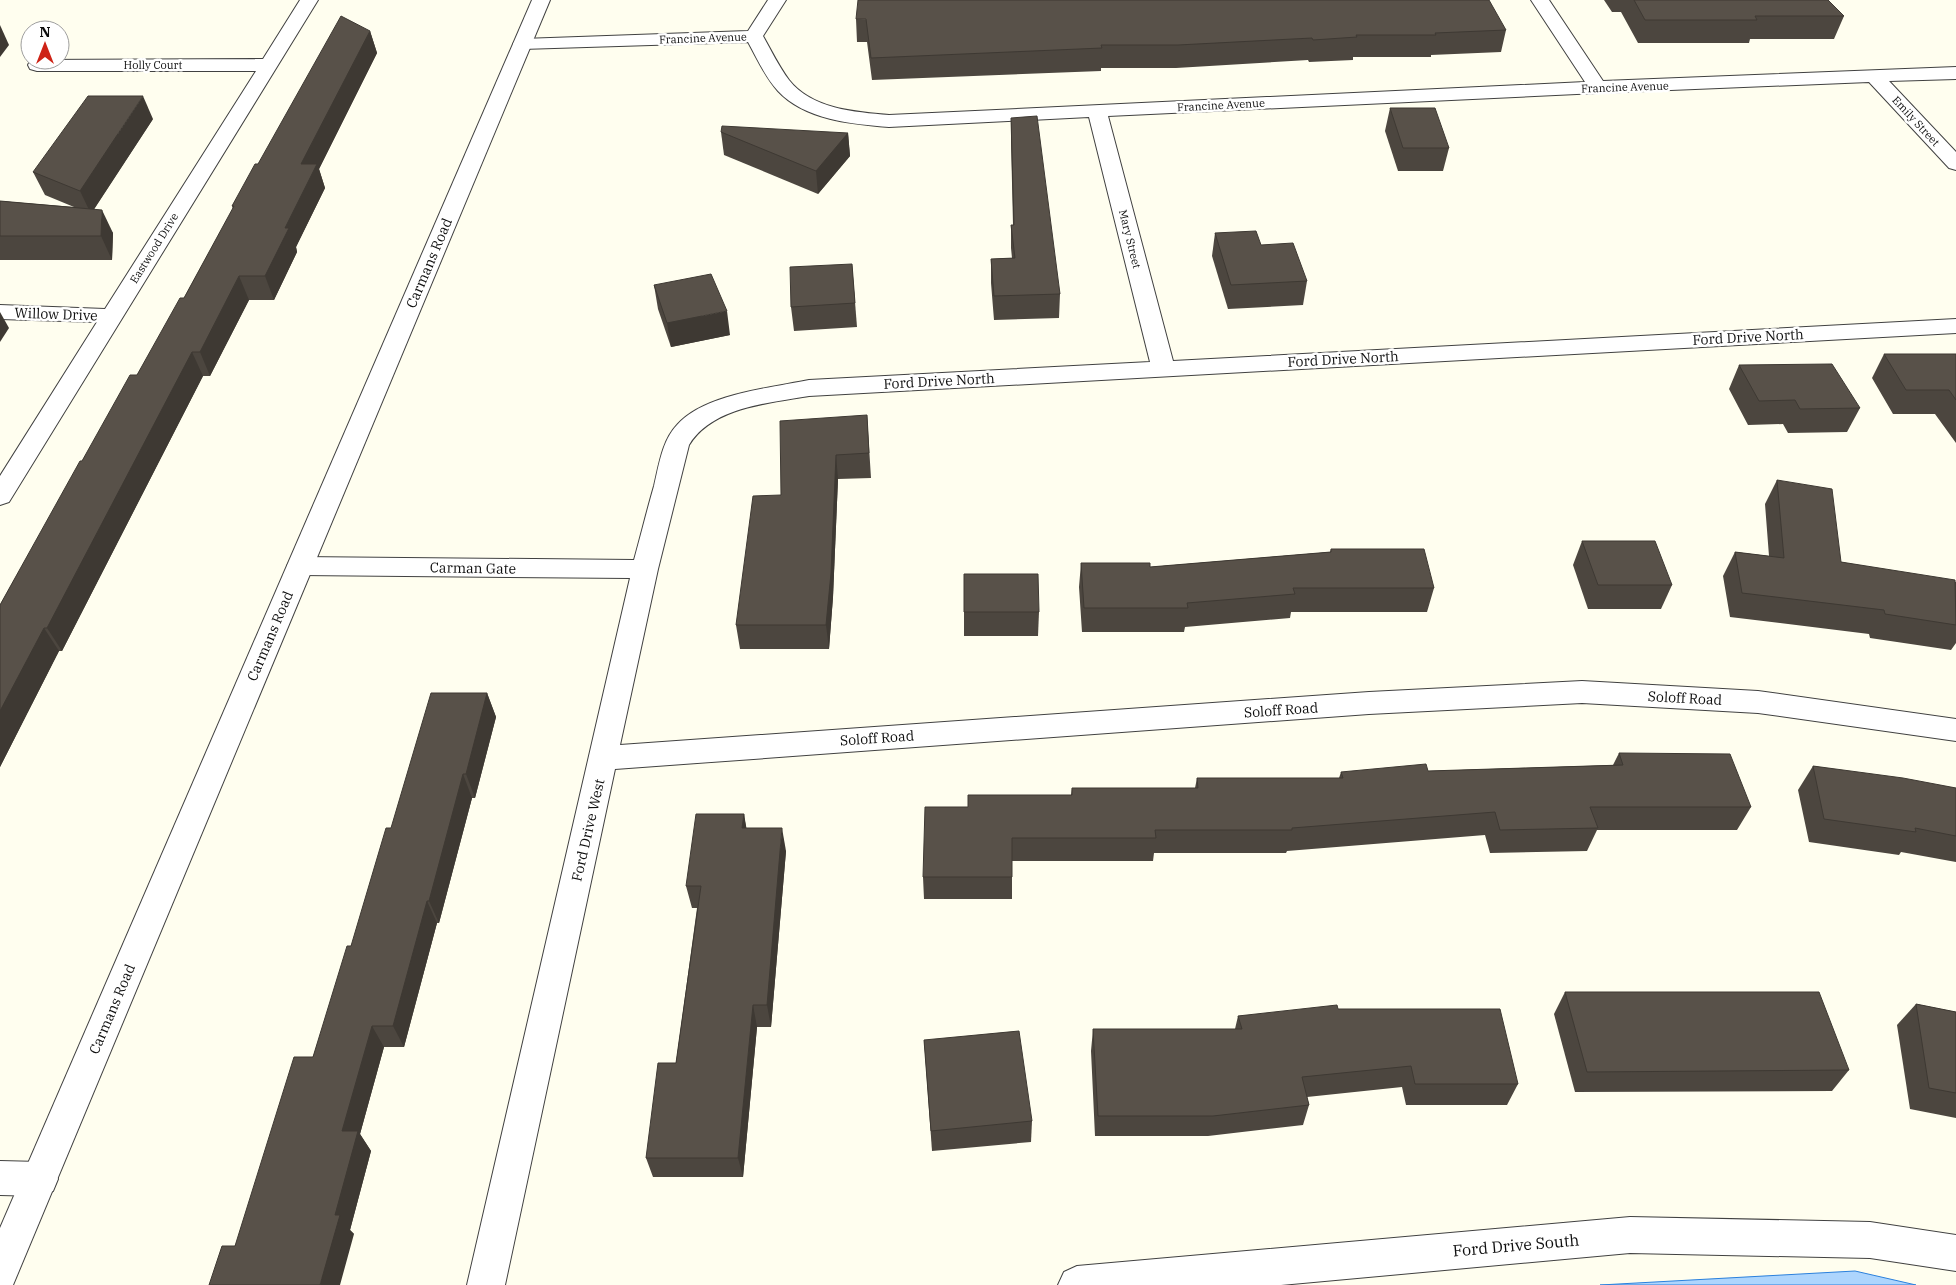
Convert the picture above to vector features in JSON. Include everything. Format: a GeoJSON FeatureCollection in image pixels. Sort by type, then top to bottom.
{"type":"FeatureCollection","features":[{"type":"Feature","properties":{"kind":"street","name":"Eastwood Drive"},"geometry":{"type":"LineString","coordinates":[[0,496],[309,0]]}},
{"type":"Feature","properties":{"kind":"street","name":"Carmans Road"},"geometry":{"type":"LineString","coordinates":[[0,1272],[541,0]]}},
{"type":"Feature","properties":{"kind":"street"},"geometry":{"type":"LineString","coordinates":[[754,36],[777,0]]}},
{"type":"Feature","properties":{"kind":"street"},"geometry":{"type":"LineString","coordinates":[[1540,0],[1598,87]]}},
{"type":"Feature","properties":{"kind":"street","name":"Francine Avenue"},"geometry":{"type":"LineString","coordinates":[[522,44],[754,36],[786,88],[812,106],[848,118],[889,120],[1598,87],[1876,78],[1956,73]]}},
{"type":"Feature","properties":{"kind":"street","name":"Holly Court"},"geometry":{"type":"LineString","coordinates":[[70,65],[268,65]]}},
{"type":"Feature","properties":{"kind":"street","name":"Emily Street"},"geometry":{"type":"LineString","coordinates":[[1876,78],[1956,164]]}},
{"type":"Feature","properties":{"kind":"street","name":"Mary Street"},"geometry":{"type":"LineString","coordinates":[[1098,111],[1163,368]]}},
{"type":"Feature","properties":{"kind":"street","name":"Willow Drive"},"geometry":{"type":"LineString","coordinates":[[0,312],[112,316]]}},
{"type":"Feature","properties":{"kind":"street","name":"Ford Drive North"},"geometry":{"type":"LineString","coordinates":[[732,404],[809,388],[1956,326]]}},
{"type":"Feature","properties":{"kind":"street","name":"Ford Drive West"},"geometry":{"type":"LineString","coordinates":[[486,1285],[645,570],[677,445],[686,430],[709,414],[732,404]]}},
{"type":"Feature","properties":{"kind":"street","name":"Carman Gate"},"geometry":{"type":"LineString","coordinates":[[300,566],[645,570]]}},
{"type":"Feature","properties":{"kind":"street","name":"Soloff Road"},"geometry":{"type":"LineString","coordinates":[[604,758],[1359,704],[1582,692],[1758,702],[1956,730]]}},
{"type":"Feature","properties":{"kind":"street"},"geometry":{"type":"LineString","coordinates":[[0,1178],[40,1179]]}},
{"type":"Feature","properties":{"kind":"street","name":"Ford Drive South"},"geometry":{"type":"LineString","coordinates":[[1077,1285],[1630,1235],[1870,1240],[1956,1253]]}},
{"type":"Feature","properties":{"kind":"water"},"geometry":{"type":"Polygon","coordinates":[[[1855,1271],[1916,1285],[1600,1285],[1855,1271]]]}},
{"type":"Feature","properties":{"kind":"building"},"geometry":{"type":"Polygon","coordinates":[[[858,0],[1489,0],[1506,30],[1435,33],[1436,35],[1356,35],[1357,37],[1313,40],[1312,38],[1178,45],[1101,45],[1102,48],[871,58],[866,19],[856,19],[858,0]]]}},
{"type":"Feature","properties":{"kind":"building"},"geometry":{"type":"Polygon","coordinates":[[[1634,0],[1828,0],[1844,16],[1755,16],[1757,20],[1645,20],[1634,0]]]}},
{"type":"Feature","properties":{"kind":"building"},"geometry":{"type":"Polygon","coordinates":[[[341,16],[370,31],[301,164],[317,164],[285,228],[289,228],[265,276],[239,276],[200,352],[192,352],[47,628],[44,628],[0,711],[0,605],[130,375],[137,375],[180,298],[184,298],[255,164],[258,164],[341,16]]]}},
{"type":"Feature","properties":{"kind":"building"},"geometry":{"type":"Polygon","coordinates":[[[88,96],[143,96],[80,191],[33,172],[88,96]]]}},
{"type":"Feature","properties":{"kind":"building"},"geometry":{"type":"Polygon","coordinates":[[[1390,108],[1435,108],[1449,148],[1403,148],[1390,108]]]}},
{"type":"Feature","properties":{"kind":"building"},"geometry":{"type":"Polygon","coordinates":[[[1037,116],[1060,294],[994,296],[991,259],[1015,258],[1011,225],[1014,225],[1011,118],[1037,116]]]}},
{"type":"Feature","properties":{"kind":"building"},"geometry":{"type":"Polygon","coordinates":[[[722,126],[848,133],[816,171],[721,132],[722,126]]]}},
{"type":"Feature","properties":{"kind":"building"},"geometry":{"type":"Polygon","coordinates":[[[0,201],[102,210],[101,236],[0,236],[0,201]]]}},
{"type":"Feature","properties":{"kind":"building"},"geometry":{"type":"Polygon","coordinates":[[[1256,231],[1261,245],[1293,243],[1307,281],[1231,285],[1215,233],[1256,231]]]}},
{"type":"Feature","properties":{"kind":"building"},"geometry":{"type":"Polygon","coordinates":[[[852,264],[855,303],[791,307],[790,267],[852,264]]]}},
{"type":"Feature","properties":{"kind":"building"},"geometry":{"type":"Polygon","coordinates":[[[711,274],[727,311],[667,323],[654,285],[711,274]]]}},
{"type":"Feature","properties":{"kind":"building"},"geometry":{"type":"Polygon","coordinates":[[[1884,354],[1956,354],[1956,400],[1949,390],[1906,390],[1884,354]]]}},
{"type":"Feature","properties":{"kind":"building"},"geometry":{"type":"Polygon","coordinates":[[[1832,364],[1860,408],[1800,409],[1795,400],[1759,401],[1739,365],[1832,364]]]}},
{"type":"Feature","properties":{"kind":"building"},"geometry":{"type":"Polygon","coordinates":[[[867,415],[869,453],[836,455],[831,573],[826,625],[736,625],[753,496],[781,495],[780,421],[867,415]]]}},
{"type":"Feature","properties":{"kind":"building"},"geometry":{"type":"Polygon","coordinates":[[[1777,480],[1832,489],[1841,562],[1955,580],[1956,625],[1885,614],[1884,610],[1742,593],[1735,552],[1784,558],[1777,480]]]}},
{"type":"Feature","properties":{"kind":"building"},"geometry":{"type":"Polygon","coordinates":[[[1582,541],[1655,541],[1672,585],[1598,585],[1582,541]]]}},
{"type":"Feature","properties":{"kind":"building"},"geometry":{"type":"Polygon","coordinates":[[[1331,549],[1424,549],[1434,588],[1293,588],[1295,594],[1187,603],[1188,608],[1084,608],[1081,563],[1150,563],[1150,567],[1331,552],[1331,549]]]}},
{"type":"Feature","properties":{"kind":"building"},"geometry":{"type":"Polygon","coordinates":[[[964,574],[1038,574],[1039,612],[964,612],[964,574]]]}},
{"type":"Feature","properties":{"kind":"building"},"geometry":{"type":"Polygon","coordinates":[[[431,693],[487,693],[466,774],[463,774],[393,1026],[372,1026],[342,1131],[358,1131],[335,1215],[340,1215],[320,1285],[209,1285],[222,1246],[235,1246],[294,1057],[313,1057],[347,946],[351,946],[386,828],[391,828],[431,693]]]}},
{"type":"Feature","properties":{"kind":"building"},"geometry":{"type":"Polygon","coordinates":[[[1619,753],[1730,754],[1751,807],[1590,807],[1598,828],[1500,830],[1495,812],[1292,828],[1292,830],[1155,830],[1156,838],[1012,838],[1012,877],[923,877],[925,807],[968,807],[968,795],[1072,795],[1072,788],[1198,788],[1197,778],[1343,778],[1341,772],[1426,764],[1428,771],[1623,765],[1619,753]]]}},
{"type":"Feature","properties":{"kind":"building"},"geometry":{"type":"Polygon","coordinates":[[[1813,766],[1903,778],[1956,788],[1956,836],[1915,828],[1916,832],[1824,819],[1813,766]]]}},
{"type":"Feature","properties":{"kind":"building"},"geometry":{"type":"Polygon","coordinates":[[[696,814],[744,814],[742,828],[782,828],[767,1005],[753,1005],[738,1158],[646,1158],[658,1063],[676,1063],[701,886],[686,886],[696,814]]]}},
{"type":"Feature","properties":{"kind":"building"},"geometry":{"type":"Polygon","coordinates":[[[1565,992],[1819,992],[1849,1070],[1587,1072],[1565,992]]]}},
{"type":"Feature","properties":{"kind":"building"},"geometry":{"type":"Polygon","coordinates":[[[1916,1004],[1956,1012],[1956,1093],[1929,1088],[1916,1004]]]}},
{"type":"Feature","properties":{"kind":"building"},"geometry":{"type":"Polygon","coordinates":[[[1337,1005],[1338,1009],[1500,1009],[1518,1084],[1415,1084],[1411,1066],[1302,1077],[1309,1105],[1213,1116],[1098,1116],[1093,1029],[1242,1029],[1238,1016],[1337,1005]]]}},
{"type":"Feature","properties":{"kind":"building"},"geometry":{"type":"Polygon","coordinates":[[[1019,1031],[1032,1121],[931,1131],[924,1040],[1019,1031]]]}}]}
